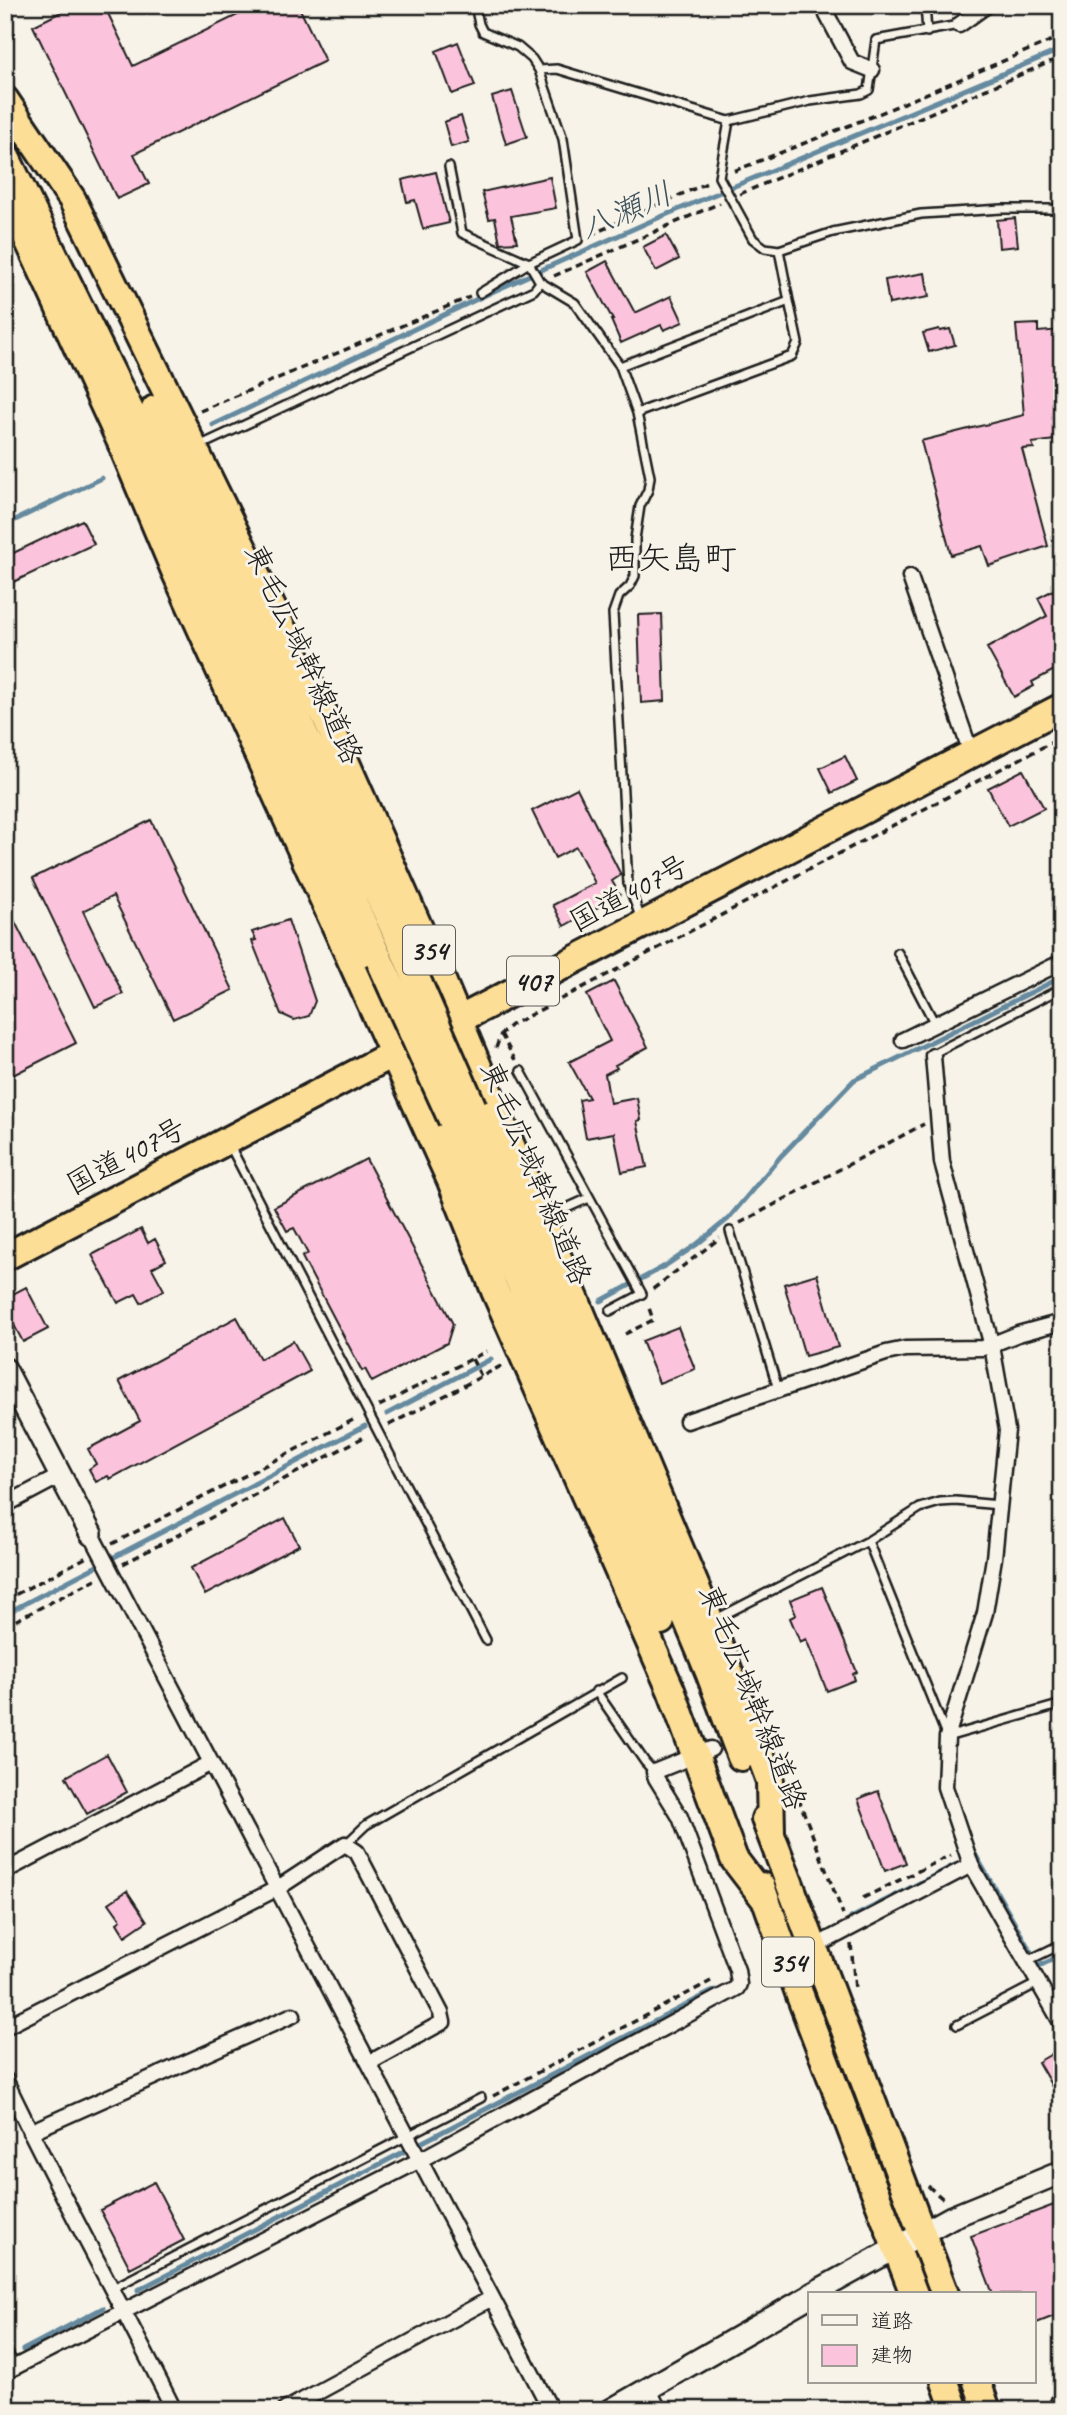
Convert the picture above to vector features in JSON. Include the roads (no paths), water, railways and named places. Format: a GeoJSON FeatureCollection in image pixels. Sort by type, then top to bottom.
{"type":"FeatureCollection","features":[{"type":"Feature","properties":{"kind":"highway","name":"354"},"geometry":{"type":"LineString","coordinates":[[5,101],[72,199],[327,720],[459,1019],[710,1621],[770,1781],[771,1834]]}},
{"type":"Feature","properties":{"kind":"highway","name":"東毛広域幹線道路"},"geometry":{"type":"LineString","coordinates":[[5,101],[124,345],[709,1672],[945,2292]]}},
{"type":"Feature","properties":{"kind":"highway","name":"東毛広域幹線道路"},"geometry":{"type":"LineString","coordinates":[[5,155],[391,953]]}},
{"type":"Feature","properties":{"kind":"highway","name":"354"},"geometry":{"type":"LineString","coordinates":[[5,186],[120,440],[175,571],[451,1181],[495,1291],[666,1677],[704,1752],[734,1859],[767,1902],[913,2292]]}},
{"type":"Feature","properties":{"kind":"highway","name":"国道407号"},"geometry":{"type":"LineString","coordinates":[[5,1257],[1062,707]]}},
{"type":"Feature","properties":{"kind":"highway","name":"東毛広域幹線道路"},"geometry":{"type":"LineString","coordinates":[[463,1114],[679,1664],[704,1752]]}},
{"type":"Feature","properties":{"kind":"highway"},"geometry":{"type":"LineString","coordinates":[[946,2384],[954,2410]]}},
{"type":"Feature","properties":{"kind":"highway"},"geometry":{"type":"LineString","coordinates":[[978,2384],[987,2410]]}},
{"type":"Feature","properties":{"kind":"street"},"geometry":{"type":"LineString","coordinates":[[826,5],[827,15],[852,62],[872,70]]}},
{"type":"Feature","properties":{"kind":"street"},"geometry":{"type":"LineString","coordinates":[[959,25],[987,5]]}},
{"type":"Feature","properties":{"kind":"street"},"geometry":{"type":"LineString","coordinates":[[910,577],[971,754]]}},
{"type":"Feature","properties":{"kind":"street"},"geometry":{"type":"LineString","coordinates":[[903,1040],[1062,962]]}},
{"type":"Feature","properties":{"kind":"street"},"geometry":{"type":"LineString","coordinates":[[933,1056],[942,1162],[992,1346],[1007,1430],[994,1558],[985,1613],[947,1737],[945,1787],[971,1865],[1062,2024]]}},
{"type":"Feature","properties":{"kind":"street"},"geometry":{"type":"LineString","coordinates":[[687,1421],[886,1353],[905,1349],[983,1348],[1062,1321]]}},
{"type":"Feature","properties":{"kind":"street"},"geometry":{"type":"LineString","coordinates":[[5,1369],[551,2410]]}},
{"type":"Feature","properties":{"kind":"street"},"geometry":{"type":"LineString","coordinates":[[5,1505],[60,1476]]}},
{"type":"Feature","properties":{"kind":"street"},"geometry":{"type":"LineString","coordinates":[[8,2365],[125,2311],[420,2160],[737,1988],[737,1969],[680,1817],[654,1772],[704,1752]]}},
{"type":"Feature","properties":{"kind":"street"},"geometry":{"type":"LineString","coordinates":[[5,1871],[211,1763]]}},
{"type":"Feature","properties":{"kind":"street"},"geometry":{"type":"LineString","coordinates":[[5,2027],[278,1888],[345,1844],[358,1852],[441,2013],[443,2022],[369,2063]]}},
{"type":"Feature","properties":{"kind":"street"},"geometry":{"type":"LineString","coordinates":[[814,1947],[971,1865]]}},
{"type":"Feature","properties":{"kind":"street"},"geometry":{"type":"LineString","coordinates":[[30,2132],[293,2015]]}},
{"type":"Feature","properties":{"kind":"street"},"geometry":{"type":"LineString","coordinates":[[5,2079],[174,2410]]}},
{"type":"Feature","properties":{"kind":"street"},"geometry":{"type":"LineString","coordinates":[[816,2292],[923,2231],[1062,2172]]}},
{"type":"Feature","properties":{"kind":"street"},"geometry":{"type":"LineString","coordinates":[[611,2410],[808,2297]]}},
{"type":"Feature","properties":{"kind":"street"},"geometry":{"type":"LineString","coordinates":[[288,2409],[492,2298]]}},
{"type":"Feature","properties":{"kind":"street"},"geometry":{"type":"LineString","coordinates":[[648,2388],[659,2410]]}},
{"type":"Feature","properties":{"kind":"street"},"geometry":{"type":"LineString","coordinates":[[1055,2410],[1062,2395]]}},
{"type":"Feature","properties":{"kind":"lane"},"geometry":{"type":"LineString","coordinates":[[475,5],[478,24],[483,32],[518,47],[532,59],[539,70],[563,139],[578,240],[480,293]]}},
{"type":"Feature","properties":{"kind":"lane"},"geometry":{"type":"LineString","coordinates":[[925,5],[927,32]]}},
{"type":"Feature","properties":{"kind":"lane"},"geometry":{"type":"LineString","coordinates":[[539,70],[557,69],[729,121],[810,101],[861,94],[869,90],[876,40],[959,25]]}},
{"type":"Feature","properties":{"kind":"lane"},"geometry":{"type":"LineString","coordinates":[[729,121],[720,180],[753,239],[765,248],[779,250],[833,233],[921,214],[1062,209]]}},
{"type":"Feature","properties":{"kind":"lane"},"geometry":{"type":"LineString","coordinates":[[449,167],[462,233],[531,265],[540,282],[575,303],[620,366],[637,413],[650,477],[648,490],[640,506],[635,539],[635,576],[630,586],[619,596],[613,613],[628,884],[643,923]]}},
{"type":"Feature","properties":{"kind":"lane"},"geometry":{"type":"LineString","coordinates":[[637,413],[792,356],[798,342],[779,250]]}},
{"type":"Feature","properties":{"kind":"lane"},"geometry":{"type":"LineString","coordinates":[[194,449],[534,290],[540,282]]}},
{"type":"Feature","properties":{"kind":"lane"},"geometry":{"type":"LineString","coordinates":[[620,366],[789,301]]}},
{"type":"Feature","properties":{"kind":"lane"},"geometry":{"type":"LineString","coordinates":[[898,953],[935,1024]]}},
{"type":"Feature","properties":{"kind":"lane"},"geometry":{"type":"LineString","coordinates":[[933,1056],[1062,988]]}},
{"type":"Feature","properties":{"kind":"lane"},"geometry":{"type":"LineString","coordinates":[[521,1071],[642,1294],[610,1311]]}},
{"type":"Feature","properties":{"kind":"lane"},"geometry":{"type":"LineString","coordinates":[[227,1140],[485,1640]]}},
{"type":"Feature","properties":{"kind":"lane"},"geometry":{"type":"LineString","coordinates":[[543,1219],[589,1198]]}},
{"type":"Feature","properties":{"kind":"lane"},"geometry":{"type":"LineString","coordinates":[[730,1231],[778,1390]]}},
{"type":"Feature","properties":{"kind":"lane"},"geometry":{"type":"LineString","coordinates":[[710,1621],[868,1541],[920,1508],[956,1501],[999,1505]]}},
{"type":"Feature","properties":{"kind":"lane"},"geometry":{"type":"LineString","coordinates":[[868,1541],[947,1737],[1062,1704]]}},
{"type":"Feature","properties":{"kind":"lane"},"geometry":{"type":"LineString","coordinates":[[345,1844],[366,1825],[622,1678]]}},
{"type":"Feature","properties":{"kind":"lane"},"geometry":{"type":"LineString","coordinates":[[596,1691],[654,1772]]}},
{"type":"Feature","properties":{"kind":"lane"},"geometry":{"type":"LineString","coordinates":[[1026,1961],[1062,1944]]}},
{"type":"Feature","properties":{"kind":"lane"},"geometry":{"type":"LineString","coordinates":[[957,2025],[1038,1983]]}},
{"type":"Feature","properties":{"kind":"lane"},"geometry":{"type":"LineString","coordinates":[[113,2288],[481,2098]]}},
{"type":"Feature","properties":{"kind":"waterway","name":"八瀬川"},"geometry":{"type":"LineString","coordinates":[[213,425],[494,291],[651,221],[1062,49]]}},
{"type":"Feature","properties":{"kind":"waterway","name":"八瀬川"},"geometry":{"type":"LineString","coordinates":[[5,525],[102,478]]}},
{"type":"Feature","properties":{"kind":"waterway"},"geometry":{"type":"LineString","coordinates":[[601,1301],[665,1266],[728,1219],[781,1156],[854,1080],[1062,977]]}},
{"type":"Feature","properties":{"kind":"waterway"},"geometry":{"type":"LineString","coordinates":[[387,1414],[491,1359]]}},
{"type":"Feature","properties":{"kind":"waterway"},"geometry":{"type":"LineString","coordinates":[[5,1614],[365,1426]]}},
{"type":"Feature","properties":{"kind":"waterway"},"geometry":{"type":"LineString","coordinates":[[975,1854],[1039,1966],[1062,1955]]}},
{"type":"Feature","properties":{"kind":"waterway"},"geometry":{"type":"LineString","coordinates":[[851,1918],[955,1865]]}},
{"type":"Feature","properties":{"kind":"waterway"},"geometry":{"type":"LineString","coordinates":[[138,2290],[715,1990]]}},
{"type":"Feature","properties":{"kind":"waterway"},"geometry":{"type":"LineString","coordinates":[[23,2350],[103,2308]]}},
{"type":"Feature","properties":{"kind":"district","name":"西矢島町"},"geometry":{"type":"Point","coordinates":[671,557]}}]}
